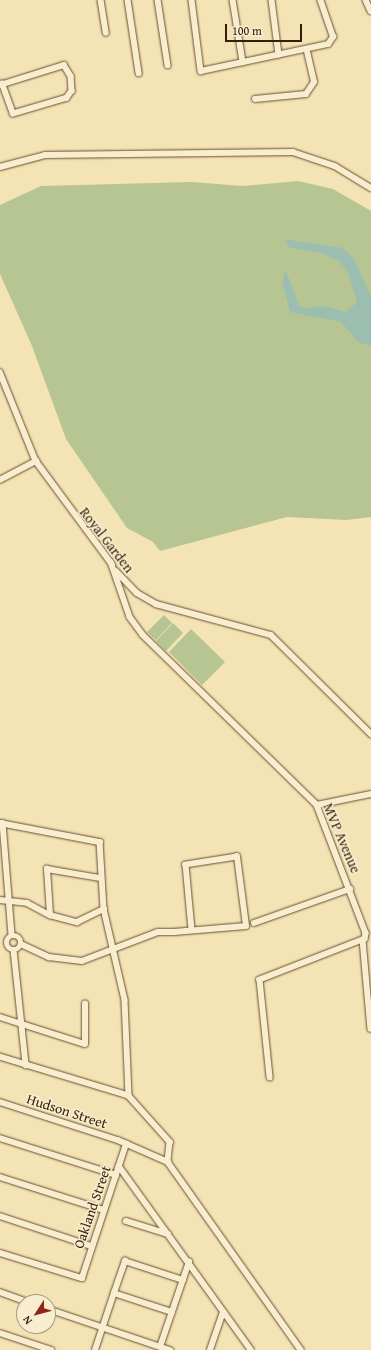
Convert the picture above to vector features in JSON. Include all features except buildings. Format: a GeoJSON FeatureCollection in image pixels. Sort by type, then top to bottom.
{"type":"FeatureCollection","features":[{"type":"Feature","properties":{"kind":"street"},"geometry":{"type":"LineString","coordinates":[[101,0],[106,33]]}},
{"type":"Feature","properties":{"kind":"street"},"geometry":{"type":"LineString","coordinates":[[128,0],[139,73]]}},
{"type":"Feature","properties":{"kind":"street"},"geometry":{"type":"LineString","coordinates":[[158,0],[168,65]]}},
{"type":"Feature","properties":{"kind":"street"},"geometry":{"type":"LineString","coordinates":[[192,0],[201,71],[279,55],[307,51],[333,39],[320,0]]}},
{"type":"Feature","properties":{"kind":"street"},"geometry":{"type":"LineString","coordinates":[[233,0],[243,62]]}},
{"type":"Feature","properties":{"kind":"street"},"geometry":{"type":"LineString","coordinates":[[272,0],[279,55]]}},
{"type":"Feature","properties":{"kind":"street"},"geometry":{"type":"LineString","coordinates":[[366,0],[371,12]]}},
{"type":"Feature","properties":{"kind":"street"},"geometry":{"type":"LineString","coordinates":[[255,99],[306,94],[314,82],[307,51]]}},
{"type":"Feature","properties":{"kind":"street"},"geometry":{"type":"LineString","coordinates":[[64,65],[71,76],[72,91],[67,98],[13,114],[1,85],[64,65]]}},
{"type":"Feature","properties":{"kind":"street"},"geometry":{"type":"LineString","coordinates":[[0,167],[45,155],[294,152],[335,166],[371,188]]}},
{"type":"Feature","properties":{"kind":"street","name":"Royal Garden"},"geometry":{"type":"LineString","coordinates":[[0,372],[36,461],[111,562],[122,581],[156,604],[271,635],[371,734]]}},
{"type":"Feature","properties":{"kind":"street"},"geometry":{"type":"LineString","coordinates":[[0,480],[36,461]]}},
{"type":"Feature","properties":{"kind":"street","name":"MVP Avenue"},"geometry":{"type":"LineString","coordinates":[[111,562],[130,617],[144,635],[317,805],[367,936],[363,940]]}},
{"type":"Feature","properties":{"kind":"street"},"geometry":{"type":"LineString","coordinates":[[317,805],[371,794]]}},
{"type":"Feature","properties":{"kind":"street"},"geometry":{"type":"LineString","coordinates":[[7,943],[12,935],[2,823],[96,840],[101,847],[100,878],[104,908],[115,947],[125,1000],[129,1096]]}},
{"type":"Feature","properties":{"kind":"street"},"geometry":{"type":"LineString","coordinates":[[21,944],[67,961],[94,959],[115,947],[158,932],[192,930],[246,926],[237,857],[186,865],[192,930]]}},
{"type":"Feature","properties":{"kind":"street"},"geometry":{"type":"LineString","coordinates":[[50,915],[46,869],[100,878]]}},
{"type":"Feature","properties":{"kind":"street"},"geometry":{"type":"LineString","coordinates":[[254,923],[350,889]]}},
{"type":"Feature","properties":{"kind":"street"},"geometry":{"type":"LineString","coordinates":[[0,900],[38,906],[50,915],[80,922],[104,908]]}},
{"type":"Feature","properties":{"kind":"street"},"geometry":{"type":"LineString","coordinates":[[12,935],[19,937],[21,944]]}},
{"type":"Feature","properties":{"kind":"street"},"geometry":{"type":"LineString","coordinates":[[270,1077],[260,980],[363,940],[371,1029]]}},
{"type":"Feature","properties":{"kind":"street"},"geometry":{"type":"LineString","coordinates":[[0,942],[7,943],[14,950],[26,1065]]}},
{"type":"Feature","properties":{"kind":"street"},"geometry":{"type":"LineString","coordinates":[[14,950],[21,944]]}},
{"type":"Feature","properties":{"kind":"street"},"geometry":{"type":"LineString","coordinates":[[0,1017],[85,1044],[85,1004]]}},
{"type":"Feature","properties":{"kind":"street"},"geometry":{"type":"LineString","coordinates":[[0,1057],[129,1096],[170,1142],[168,1162],[300,1350]]}},
{"type":"Feature","properties":{"kind":"street","name":"Hudson Street"},"geometry":{"type":"LineString","coordinates":[[0,1102],[126,1144],[168,1162]]}},
{"type":"Feature","properties":{"kind":"street"},"geometry":{"type":"LineString","coordinates":[[0,1138],[116,1175]]}},
{"type":"Feature","properties":{"kind":"street","name":"Oakland Street"},"geometry":{"type":"LineString","coordinates":[[0,1253],[82,1278],[91,1246],[126,1144]]}},
{"type":"Feature","properties":{"kind":"street"},"geometry":{"type":"LineString","coordinates":[[119,1166],[251,1350]]}},
{"type":"Feature","properties":{"kind":"street"},"geometry":{"type":"LineString","coordinates":[[0,1177],[104,1210]]}},
{"type":"Feature","properties":{"kind":"street"},"geometry":{"type":"LineString","coordinates":[[0,1216],[91,1246]]}},
{"type":"Feature","properties":{"kind":"street"},"geometry":{"type":"LineString","coordinates":[[126,1221],[168,1234]]}},
{"type":"Feature","properties":{"kind":"street"},"geometry":{"type":"LineString","coordinates":[[95,1350],[125,1261],[183,1280]]}},
{"type":"Feature","properties":{"kind":"street"},"geometry":{"type":"LineString","coordinates":[[160,1346],[189,1262]]}},
{"type":"Feature","properties":{"kind":"street"},"geometry":{"type":"LineString","coordinates":[[0,1292],[16,1298]]}},
{"type":"Feature","properties":{"kind":"street"},"geometry":{"type":"LineString","coordinates":[[114,1293],[172,1312]]}},
{"type":"Feature","properties":{"kind":"street"},"geometry":{"type":"LineString","coordinates":[[56,1312],[170,1350]]}},
{"type":"Feature","properties":{"kind":"street"},"geometry":{"type":"LineString","coordinates":[[210,1350],[223,1312]]}},
{"type":"Feature","properties":{"kind":"street"},"geometry":{"type":"LineString","coordinates":[[0,1334],[51,1350]]}},
{"type":"Feature","properties":{"kind":"green space"},"geometry":{"type":"Polygon","coordinates":[[[298,181],[333,189],[371,211],[371,517],[346,520],[287,517],[160,551],[153,542],[127,528],[66,439],[32,346],[0,274],[0,205],[41,186],[192,182],[243,186],[298,181]]]}},
{"type":"Feature","properties":{"kind":"green space"},"geometry":{"type":"Polygon","coordinates":[[[164,615],[172,623],[156,640],[147,632],[164,615]]]}},
{"type":"Feature","properties":{"kind":"green space"},"geometry":{"type":"Polygon","coordinates":[[[173,623],[183,633],[166,651],[156,641],[173,623]]]}},
{"type":"Feature","properties":{"kind":"green space"},"geometry":{"type":"Polygon","coordinates":[[[191,629],[225,662],[202,685],[169,652],[191,629]]]}},
{"type":"Feature","properties":{"kind":"shaded area"},"geometry":{"type":"Polygon","coordinates":[[[284,239],[343,248],[355,260],[371,297],[371,346],[358,342],[341,322],[290,312],[282,281],[286,271],[299,305],[304,308],[323,306],[346,312],[357,302],[348,272],[339,261],[318,252],[290,248],[284,239]]]}}]}
